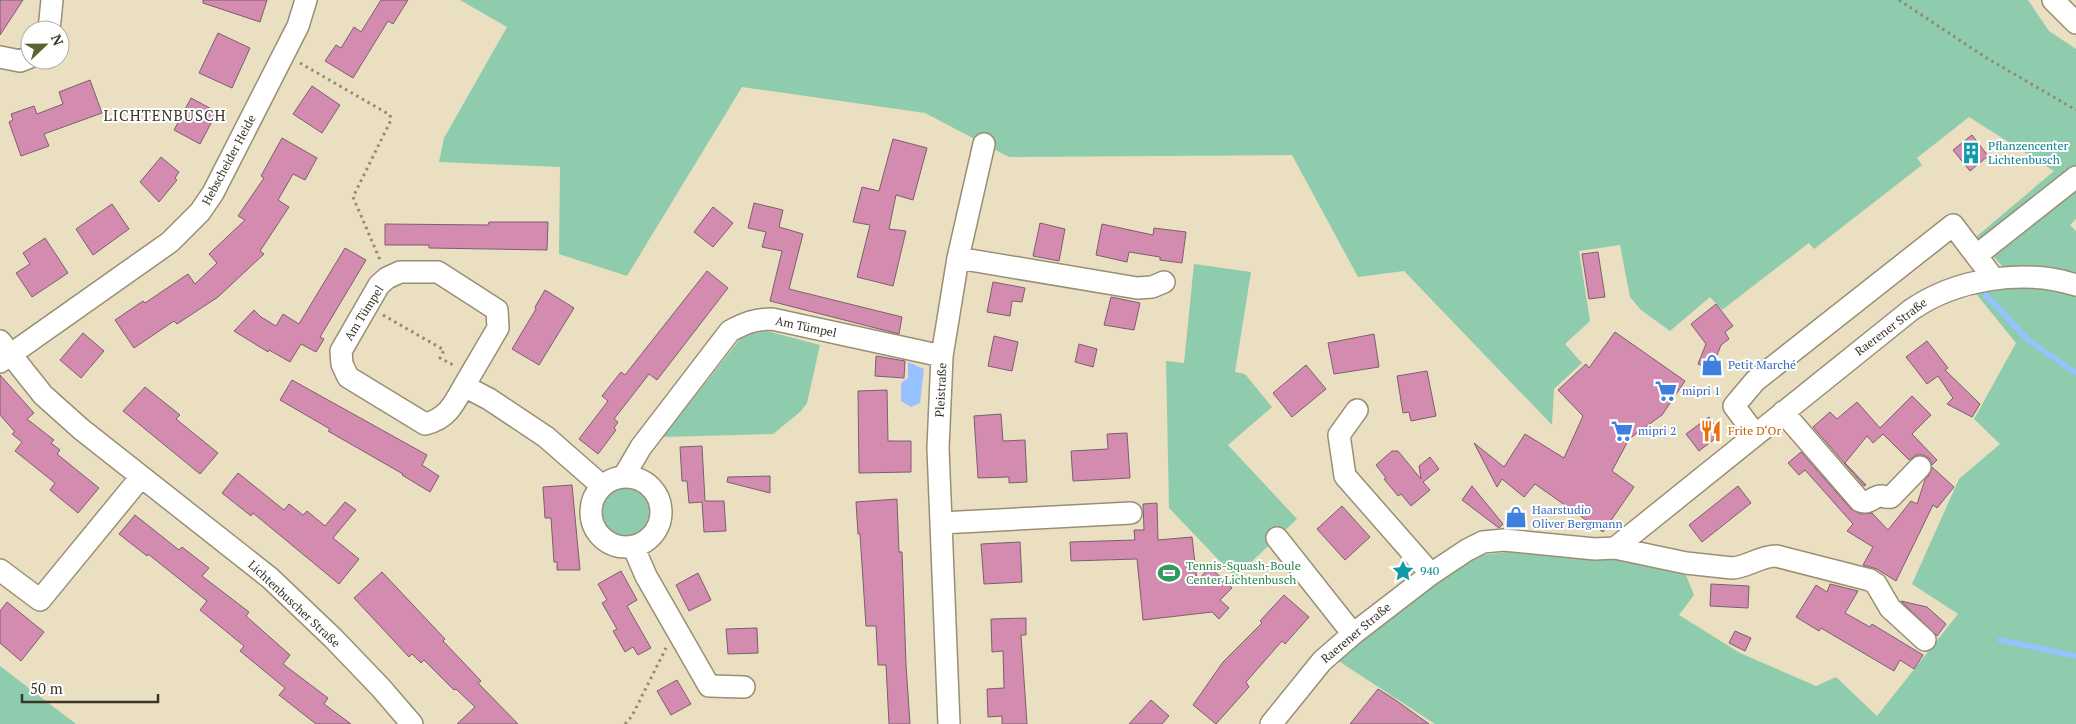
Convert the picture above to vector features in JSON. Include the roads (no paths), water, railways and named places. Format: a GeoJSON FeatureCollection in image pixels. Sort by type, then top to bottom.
{"type":"FeatureCollection","features":[{"type":"Feature","properties":{"kind":"street"},"geometry":{"type":"LineString","coordinates":[[49,20],[52,0]]}},
{"type":"Feature","properties":{"kind":"street","name":"Hebscheider Heide"},"geometry":{"type":"LineString","coordinates":[[3,352],[170,242],[200,212],[213,193],[298,26],[306,0]]}},
{"type":"Feature","properties":{"kind":"street"},"geometry":{"type":"LineString","coordinates":[[2053,0],[2076,23]]}},
{"type":"Feature","properties":{"kind":"street"},"geometry":{"type":"LineString","coordinates":[[0,58],[20,61]]}},
{"type":"Feature","properties":{"kind":"street","name":"Pleistraße"},"geometry":{"type":"LineString","coordinates":[[949,724],[938,448],[942,356],[958,258],[984,144]]}},
{"type":"Feature","properties":{"kind":"street"},"geometry":{"type":"LineString","coordinates":[[1977,255],[2076,177]]}},
{"type":"Feature","properties":{"kind":"street"},"geometry":{"type":"LineString","coordinates":[[1755,434],[1734,406],[1755,382],[1953,225],[1994,279]]}},
{"type":"Feature","properties":{"kind":"street"},"geometry":{"type":"LineString","coordinates":[[958,258],[1137,288],[1152,287],[1164,282]]}},
{"type":"Feature","properties":{"kind":"street","name":"Am Tümpel"},"geometry":{"type":"LineString","coordinates":[[400,272],[438,272],[497,310],[498,328],[467,381],[447,414],[436,421],[425,424],[348,377],[342,364],[341,351],[367,305],[379,286],[387,278],[400,272]]}},
{"type":"Feature","properties":{"kind":"street","name":"Raerener Straße"},"geometry":{"type":"LineString","coordinates":[[1615,548],[1755,434],[1927,299],[1966,284],[1994,279],[2043,278],[2076,285]]}},
{"type":"Feature","properties":{"kind":"street","name":"Am Tümpel"},"geometry":{"type":"LineString","coordinates":[[624,476],[641,447],[730,331],[747,322],[759,319],[772,320],[942,356]]}},
{"type":"Feature","properties":{"kind":"street","name":"Lichtenbuscher Straße"},"geometry":{"type":"LineString","coordinates":[[3,352],[42,395],[81,429],[270,578],[333,638],[381,688],[412,724]]}},
{"type":"Feature","properties":{"kind":"street"},"geometry":{"type":"LineString","coordinates":[[467,381],[489,399],[546,437],[602,486]]}},
{"type":"Feature","properties":{"kind":"street"},"geometry":{"type":"LineString","coordinates":[[1357,410],[1339,436],[1345,476],[1431,574]]}},
{"type":"Feature","properties":{"kind":"street"},"geometry":{"type":"LineString","coordinates":[[1783,412],[1860,501],[1865,503],[1881,496],[1891,497],[1920,466]]}},
{"type":"Feature","properties":{"kind":"street"},"geometry":{"type":"LineString","coordinates":[[624,476],[636,478],[646,483],[655,491],[660,501],[662,513],[656,530],[644,542],[622,547],[602,537],[595,527],[592,505],[596,494],[602,486],[613,479],[624,476]]}},
{"type":"Feature","properties":{"kind":"street"},"geometry":{"type":"LineString","coordinates":[[0,570],[40,600],[141,477]]}},
{"type":"Feature","properties":{"kind":"street"},"geometry":{"type":"LineString","coordinates":[[941,523],[1131,513]]}},
{"type":"Feature","properties":{"kind":"street"},"geometry":{"type":"LineString","coordinates":[[1277,538],[1353,634]]}},
{"type":"Feature","properties":{"kind":"street","name":"Raerener Straße"},"geometry":{"type":"LineString","coordinates":[[1271,724],[1322,661],[1353,634],[1454,557],[1483,542],[1504,540],[1615,548],[1686,563],[1732,568],[1740,568],[1768,556],[1776,556],[1870,580],[1876,584],[1890,608],[1925,640]]}},
{"type":"Feature","properties":{"kind":"street"},"geometry":{"type":"LineString","coordinates":[[633,546],[646,576],[675,630],[709,686],[744,687]]}},
{"type":"Feature","properties":{"kind":"water"},"geometry":{"type":"Polygon","coordinates":[[[908,362],[924,369],[920,403],[911,407],[901,401],[901,383],[908,378],[908,362]]]}},
{"type":"Feature","properties":{"kind":"waterway"},"geometry":{"type":"LineString","coordinates":[[1986,295],[2028,340],[2076,373]]}},
{"type":"Feature","properties":{"kind":"waterway"},"geometry":{"type":"LineString","coordinates":[[2000,640],[2076,656]]}},
{"type":"Feature","properties":{"kind":"place","name":"Pflanzencenter Lichtenbusch"},"geometry":{"type":"Point","coordinates":[1971,153]}},
{"type":"Feature","properties":{"kind":"place","name":"Petit Marché"},"geometry":{"type":"Point","coordinates":[1712,365]}},
{"type":"Feature","properties":{"kind":"place","name":"mipri 1"},"geometry":{"type":"Point","coordinates":[1666,391]}},
{"type":"Feature","properties":{"kind":"place","name":"mipri 2"},"geometry":{"type":"Point","coordinates":[1622,431]}},
{"type":"Feature","properties":{"kind":"place","name":"Frite D‘Or"},"geometry":{"type":"Point","coordinates":[1711,431]}},
{"type":"Feature","properties":{"kind":"place","name":"Haarstudio Oliver Bergmann"},"geometry":{"type":"Point","coordinates":[1516,517]}},
{"type":"Feature","properties":{"kind":"place","name":"940"},"geometry":{"type":"Point","coordinates":[1403,571]}},
{"type":"Feature","properties":{"kind":"place","name":"Tennis-Squash-Boule Center Lichtenbusch"},"geometry":{"type":"Point","coordinates":[1169,573]}},
{"type":"Feature","properties":{"kind":"district","name":"LICHTENBUSCH"},"geometry":{"type":"Point","coordinates":[165,116]}}]}
